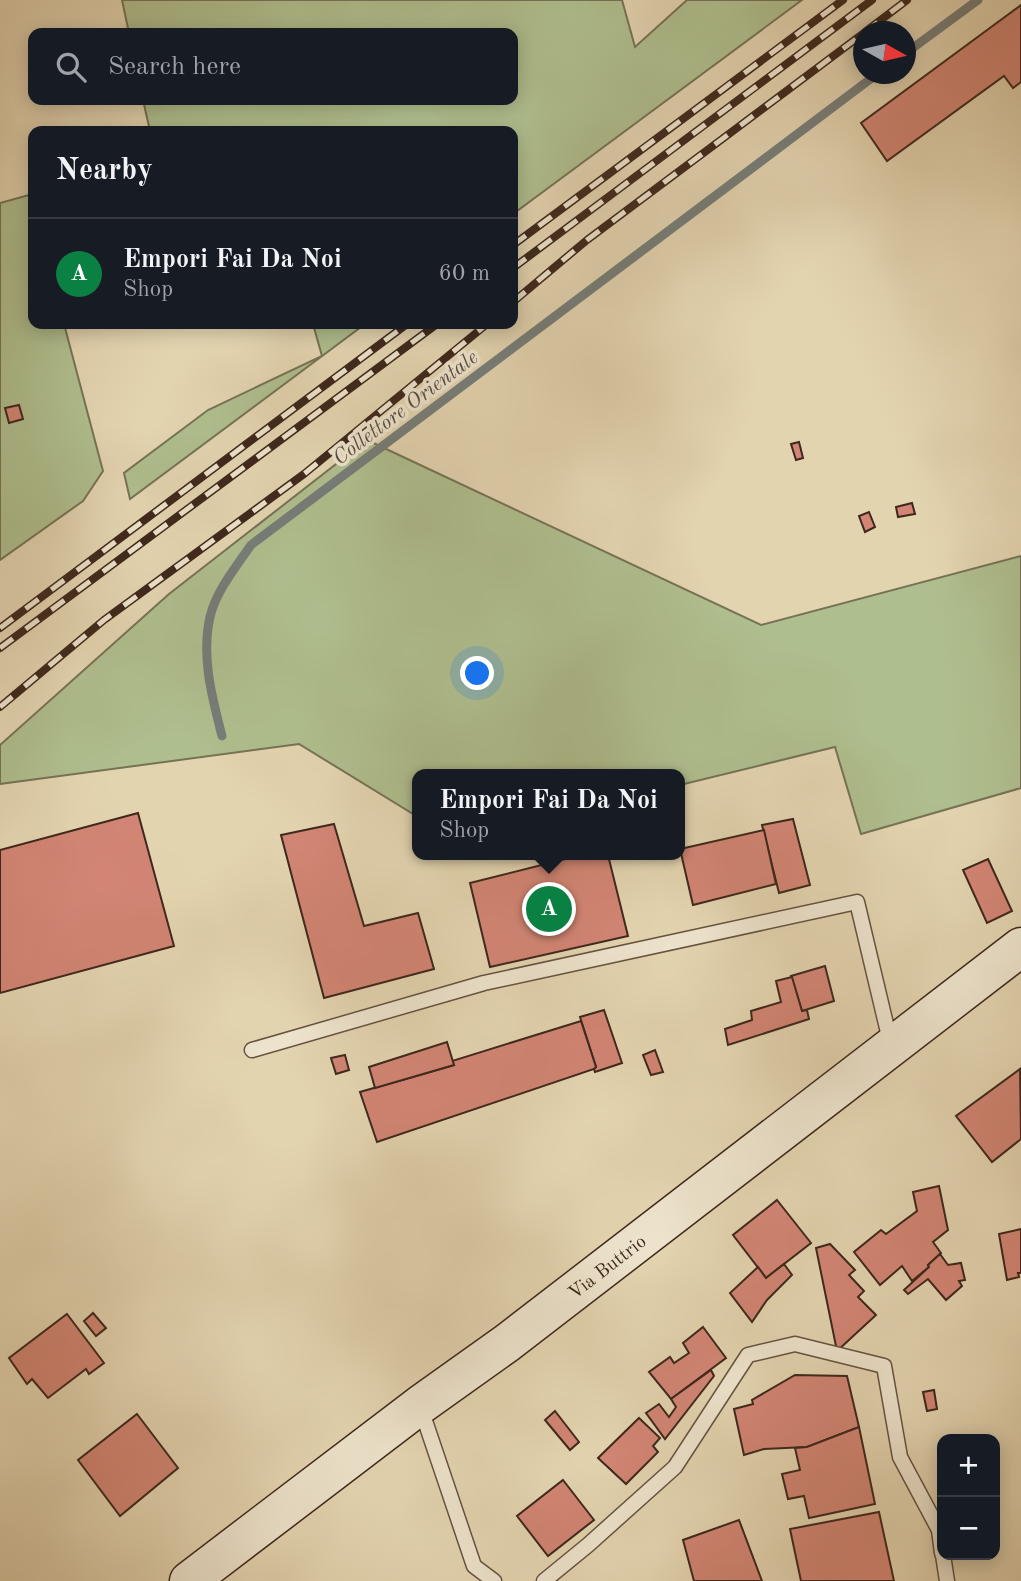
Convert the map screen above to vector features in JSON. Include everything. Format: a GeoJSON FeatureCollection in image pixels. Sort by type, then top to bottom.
{"type":"FeatureCollection","features":[{"type":"Feature","properties":{"kind":"street","name":"Via Buttrio"},"geometry":{"type":"LineString","coordinates":[[189,1581],[420,1405],[507,1343],[1021,947]]}},
{"type":"Feature","properties":{"kind":"lane"},"geometry":{"type":"LineString","coordinates":[[252,1050],[484,983],[857,902],[892,1046]]}},
{"type":"Feature","properties":{"kind":"lane"},"geometry":{"type":"LineString","coordinates":[[544,1581],[675,1467],[748,1355],[794,1344],[884,1366],[900,1457],[937,1526]]}},
{"type":"Feature","properties":{"kind":"lane"},"geometry":{"type":"LineString","coordinates":[[420,1405],[474,1566],[494,1581]]}},
{"type":"Feature","properties":{"kind":"lane"},"geometry":{"type":"LineString","coordinates":[[943,1560],[947,1581]]}},
{"type":"Feature","properties":{"kind":"green space"},"geometry":{"type":"Polygon","coordinates":[[[122,0],[622,0],[635,47],[687,0],[802,0],[518,210],[518,126],[149,126],[144,105],[518,105],[518,28],[128,28],[122,0]]]}},
{"type":"Feature","properties":{"kind":"green space"},"geometry":{"type":"Polygon","coordinates":[[[28,195],[28,329],[65,329],[103,471],[83,501],[0,560],[0,203],[28,195]]]}},
{"type":"Feature","properties":{"kind":"green space"},"geometry":{"type":"Polygon","coordinates":[[[314,329],[358,329],[130,499],[124,473],[208,410],[322,356],[314,329]]]}},
{"type":"Feature","properties":{"kind":"green space"},"geometry":{"type":"Polygon","coordinates":[[[367,440],[761,625],[1021,556],[1021,788],[861,834],[835,747],[685,784],[685,769],[412,769],[412,813],[299,744],[0,784],[0,745],[169,594],[367,440]]]}},
{"type":"Feature","properties":{"kind":"building"},"geometry":{"type":"Polygon","coordinates":[[[1021,5],[1021,82],[1013,88],[1004,76],[887,161],[861,123],[1021,5]]]}},
{"type":"Feature","properties":{"kind":"building"},"geometry":{"type":"Polygon","coordinates":[[[19,405],[23,419],[9,423],[5,408],[19,405]]]}},
{"type":"Feature","properties":{"kind":"building"},"geometry":{"type":"Polygon","coordinates":[[[799,442],[803,458],[796,460],[791,444],[799,442]]]}},
{"type":"Feature","properties":{"kind":"building"},"geometry":{"type":"Polygon","coordinates":[[[912,503],[915,514],[898,517],[896,507],[912,503]]]}},
{"type":"Feature","properties":{"kind":"building"},"geometry":{"type":"Polygon","coordinates":[[[869,512],[875,527],[865,532],[859,516],[869,512]]]}},
{"type":"Feature","properties":{"kind":"building"},"geometry":{"type":"Polygon","coordinates":[[[138,813],[174,946],[0,993],[0,850],[138,813]]]}},
{"type":"Feature","properties":{"kind":"building"},"geometry":{"type":"Polygon","coordinates":[[[793,819],[810,885],[779,893],[762,825],[793,819]]]}},
{"type":"Feature","properties":{"kind":"building"},"geometry":{"type":"Polygon","coordinates":[[[334,824],[364,926],[418,913],[434,969],[324,998],[281,835],[334,824]]]}},
{"type":"Feature","properties":{"kind":"building"},"geometry":{"type":"Polygon","coordinates":[[[764,830],[776,884],[693,905],[683,860],[685,860],[685,848],[764,830]]]}},
{"type":"Feature","properties":{"kind":"building"},"geometry":{"type":"Polygon","coordinates":[[[988,859],[1012,911],[987,923],[963,870],[988,859]]]}},
{"type":"Feature","properties":{"kind":"building"},"geometry":{"type":"Polygon","coordinates":[[[561,860],[609,860],[628,936],[490,967],[470,883],[561,860]]]}},
{"type":"Feature","properties":{"kind":"building"},"geometry":{"type":"Polygon","coordinates":[[[825,966],[834,1001],[802,1011],[791,976],[825,966]]]}},
{"type":"Feature","properties":{"kind":"building"},"geometry":{"type":"Polygon","coordinates":[[[792,977],[802,1011],[807,1010],[809,1019],[728,1045],[725,1029],[752,1020],[751,1011],[781,1002],[776,981],[792,977]]]}},
{"type":"Feature","properties":{"kind":"building"},"geometry":{"type":"Polygon","coordinates":[[[604,1010],[622,1063],[595,1072],[596,1067],[580,1017],[604,1010]]]}},
{"type":"Feature","properties":{"kind":"building"},"geometry":{"type":"Polygon","coordinates":[[[581,1021],[596,1067],[594,1069],[377,1142],[360,1092],[454,1065],[452,1061],[581,1021]]]}},
{"type":"Feature","properties":{"kind":"building"},"geometry":{"type":"Polygon","coordinates":[[[447,1042],[454,1065],[375,1088],[369,1067],[447,1042]]]}},
{"type":"Feature","properties":{"kind":"building"},"geometry":{"type":"Polygon","coordinates":[[[655,1050],[663,1072],[651,1075],[643,1055],[655,1050]]]}},
{"type":"Feature","properties":{"kind":"building"},"geometry":{"type":"Polygon","coordinates":[[[345,1055],[349,1070],[336,1074],[331,1058],[345,1055]]]}},
{"type":"Feature","properties":{"kind":"building"},"geometry":{"type":"Polygon","coordinates":[[[1020,1069],[1021,1139],[992,1162],[956,1116],[1020,1069]]]}},
{"type":"Feature","properties":{"kind":"building"},"geometry":{"type":"Polygon","coordinates":[[[939,1186],[948,1230],[933,1242],[941,1253],[912,1281],[902,1266],[880,1285],[854,1252],[881,1230],[886,1234],[917,1211],[913,1192],[939,1186]]]}},
{"type":"Feature","properties":{"kind":"building"},"geometry":{"type":"Polygon","coordinates":[[[777,1200],[811,1243],[766,1278],[733,1235],[777,1200]]]}},
{"type":"Feature","properties":{"kind":"building"},"geometry":{"type":"Polygon","coordinates":[[[1021,1229],[1021,1273],[1018,1273],[1019,1277],[1007,1280],[999,1234],[1021,1229]]]}},
{"type":"Feature","properties":{"kind":"building"},"geometry":{"type":"Polygon","coordinates":[[[830,1244],[855,1270],[849,1275],[864,1291],[858,1297],[876,1315],[837,1351],[816,1248],[830,1244]]]}},
{"type":"Feature","properties":{"kind":"building"},"geometry":{"type":"Polygon","coordinates":[[[940,1254],[948,1265],[961,1263],[965,1280],[959,1281],[962,1286],[946,1300],[928,1279],[908,1294],[904,1290],[940,1254]]]}},
{"type":"Feature","properties":{"kind":"building"},"geometry":{"type":"Polygon","coordinates":[[[784,1264],[792,1275],[767,1300],[752,1322],[730,1293],[758,1267],[766,1278],[784,1264]]]}},
{"type":"Feature","properties":{"kind":"building"},"geometry":{"type":"Polygon","coordinates":[[[93,1313],[106,1328],[96,1336],[84,1321],[93,1313]]]}},
{"type":"Feature","properties":{"kind":"building"},"geometry":{"type":"Polygon","coordinates":[[[67,1314],[104,1363],[89,1374],[86,1369],[48,1398],[32,1379],[27,1384],[9,1358],[67,1314]]]}},
{"type":"Feature","properties":{"kind":"building"},"geometry":{"type":"Polygon","coordinates":[[[703,1327],[726,1358],[671,1399],[649,1372],[670,1357],[674,1363],[689,1353],[683,1343],[703,1327]]]}},
{"type":"Feature","properties":{"kind":"building"},"geometry":{"type":"Polygon","coordinates":[[[711,1370],[714,1376],[665,1439],[646,1413],[659,1404],[669,1417],[676,1407],[671,1399],[711,1370]]]}},
{"type":"Feature","properties":{"kind":"building"},"geometry":{"type":"Polygon","coordinates":[[[795,1375],[847,1376],[859,1427],[807,1447],[764,1449],[744,1455],[734,1409],[753,1404],[752,1400],[795,1375]]]}},
{"type":"Feature","properties":{"kind":"building"},"geometry":{"type":"Polygon","coordinates":[[[934,1390],[937,1409],[927,1411],[923,1392],[934,1390]]]}},
{"type":"Feature","properties":{"kind":"building"},"geometry":{"type":"Polygon","coordinates":[[[555,1411],[579,1442],[570,1450],[545,1420],[555,1411]]]}},
{"type":"Feature","properties":{"kind":"building"},"geometry":{"type":"Polygon","coordinates":[[[137,1414],[178,1468],[120,1516],[78,1460],[137,1414]]]}},
{"type":"Feature","properties":{"kind":"building"},"geometry":{"type":"Polygon","coordinates":[[[639,1418],[660,1438],[653,1446],[658,1452],[626,1484],[598,1458],[639,1418]]]}},
{"type":"Feature","properties":{"kind":"building"},"geometry":{"type":"Polygon","coordinates":[[[859,1427],[875,1504],[809,1518],[804,1496],[788,1499],[782,1474],[800,1470],[795,1448],[807,1447],[859,1427]]]}},
{"type":"Feature","properties":{"kind":"building"},"geometry":{"type":"Polygon","coordinates":[[[563,1480],[594,1520],[548,1556],[517,1516],[563,1480]]]}},
{"type":"Feature","properties":{"kind":"building"},"geometry":{"type":"Polygon","coordinates":[[[879,1512],[894,1581],[801,1581],[790,1529],[879,1512]]]}},
{"type":"Feature","properties":{"kind":"building"},"geometry":{"type":"Polygon","coordinates":[[[739,1520],[762,1581],[694,1581],[683,1540],[739,1520]]]}},
{"type":"Feature","properties":{"kind":"waterway","name":"Collettore Orientale"},"geometry":{"type":"LineString","coordinates":[[916,46],[978,0]]}},
{"type":"Feature","properties":{"kind":"waterway","name":"Collettore Orientale"},"geometry":{"type":"LineString","coordinates":[[222,736],[207,662],[210,617],[227,580],[251,545],[864,84]]}},
{"type":"Feature","properties":{"kind":"railway"},"geometry":{"type":"LineString","coordinates":[[518,241],[843,0]]}},
{"type":"Feature","properties":{"kind":"railway"},"geometry":{"type":"LineString","coordinates":[[518,264],[872,0]]}},
{"type":"Feature","properties":{"kind":"railway"},"geometry":{"type":"LineString","coordinates":[[879,21],[907,0]]}},
{"type":"Feature","properties":{"kind":"railway"},"geometry":{"type":"LineString","coordinates":[[518,298],[587,240],[853,41]]}},
{"type":"Feature","properties":{"kind":"railway"},"geometry":{"type":"LineString","coordinates":[[0,628],[400,329]]}},
{"type":"Feature","properties":{"kind":"railway"},"geometry":{"type":"LineString","coordinates":[[0,648],[430,329]]}},
{"type":"Feature","properties":{"kind":"railway"},"geometry":{"type":"LineString","coordinates":[[0,707],[104,620],[304,474],[481,329]]}},
{"type":"Feature","properties":{"kind":"place","name":"Empori Fai Da Noi"},"geometry":{"type":"Point","coordinates":[549,909]}}]}
